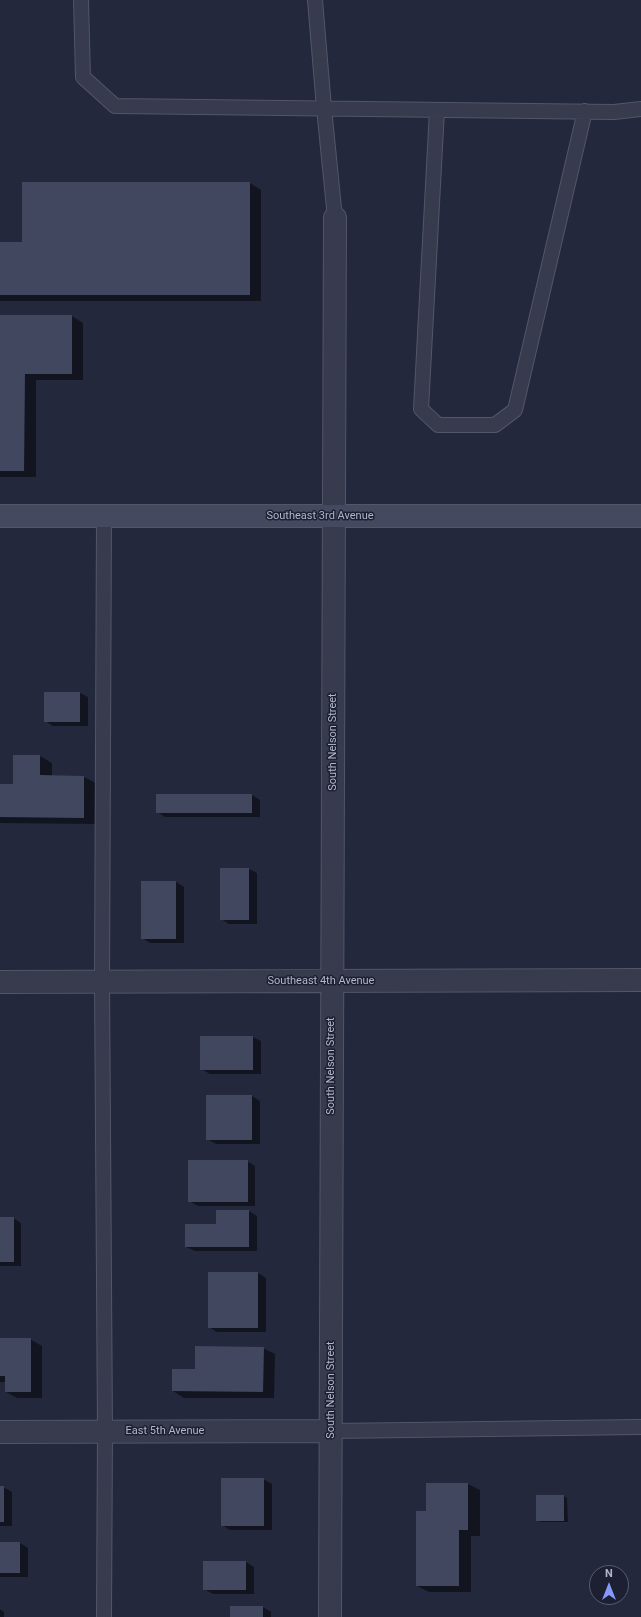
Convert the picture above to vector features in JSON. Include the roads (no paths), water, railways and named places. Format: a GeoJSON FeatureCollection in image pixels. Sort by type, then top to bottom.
{"type":"FeatureCollection","features":[{"type":"Feature","properties":{"kind":"main road","name":"Southeast 3rd Avenue"},"geometry":{"type":"LineString","coordinates":[[0,516],[641,516]]}},
{"type":"Feature","properties":{"kind":"street","name":"South Nelson Street"},"geometry":{"type":"LineString","coordinates":[[330,1617],[335,218]]}},
{"type":"Feature","properties":{"kind":"street","name":"Southeast 4th Avenue"},"geometry":{"type":"LineString","coordinates":[[0,982],[641,980]]}},
{"type":"Feature","properties":{"kind":"street","name":"East 5th Avenue"},"geometry":{"type":"LineString","coordinates":[[0,1432],[331,1431]]}},
{"type":"Feature","properties":{"kind":"lane"},"geometry":{"type":"LineString","coordinates":[[82,0],[83,77],[115,106],[614,112],[641,109]]}},
{"type":"Feature","properties":{"kind":"lane"},"geometry":{"type":"LineString","coordinates":[[315,0],[335,218]]}},
{"type":"Feature","properties":{"kind":"lane"},"geometry":{"type":"LineString","coordinates":[[437,110],[421,409],[438,425],[495,425],[515,410],[585,111]]}},
{"type":"Feature","properties":{"kind":"lane"},"geometry":{"type":"LineString","coordinates":[[104,516],[102,982],[105,1432],[104,1617]]}},
{"type":"Feature","properties":{"kind":"lane"},"geometry":{"type":"LineString","coordinates":[[331,1431],[641,1427]]}}]}
